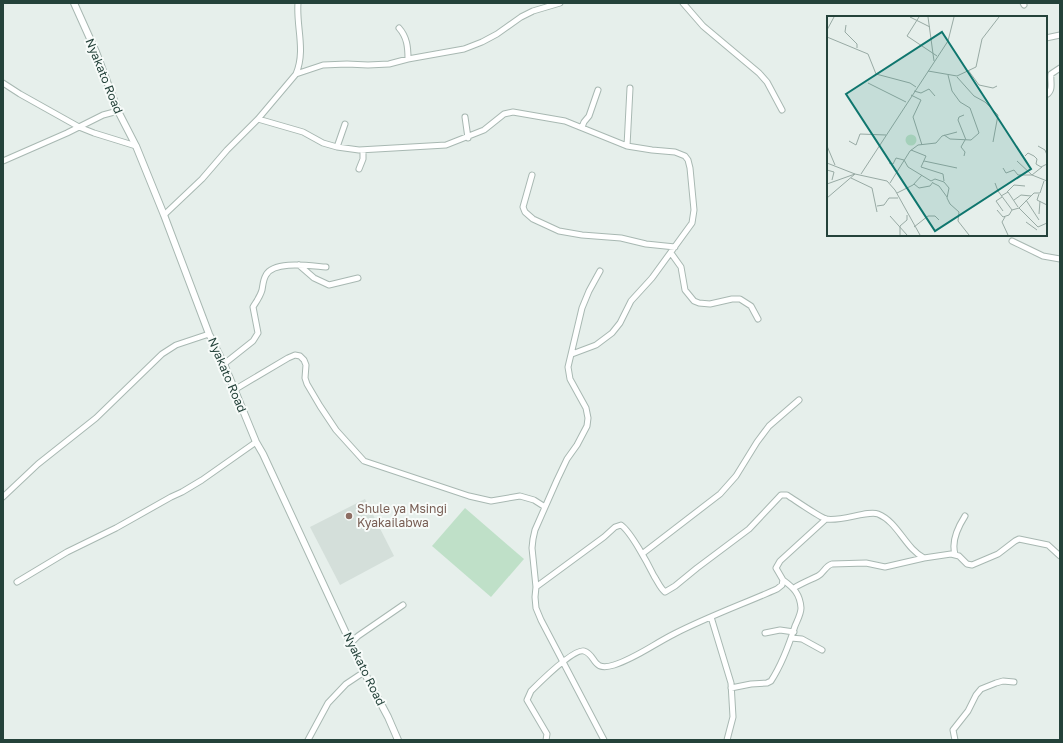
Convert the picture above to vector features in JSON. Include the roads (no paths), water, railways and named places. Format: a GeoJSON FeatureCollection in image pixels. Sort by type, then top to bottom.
{"type":"FeatureCollection","features":[{"type":"Feature","properties":{"kind":"street","name":"Nyakato Road"},"geometry":{"type":"LineString","coordinates":[[74,3],[96,52],[118,110],[136,146],[209,334],[224,364],[256,442],[263,454],[364,672],[388,717],[398,740]]}},
{"type":"Feature","properties":{"kind":"street"},"geometry":{"type":"LineString","coordinates":[[164,215],[193,188],[227,150],[258,119],[296,74],[299,69],[302,51],[298,18],[298,3]]}},
{"type":"Feature","properties":{"kind":"street"},"geometry":{"type":"LineString","coordinates":[[296,74],[324,65],[390,64],[408,59],[464,49],[497,34],[521,17],[533,11],[560,3]]}},
{"type":"Feature","properties":{"kind":"street"},"geometry":{"type":"LineString","coordinates":[[683,3],[703,26],[759,73],[767,82],[782,110]]}},
{"type":"Feature","properties":{"kind":"street"},"geometry":{"type":"LineString","coordinates":[[399,28],[406,37],[408,59]]}},
{"type":"Feature","properties":{"kind":"street"},"geometry":{"type":"LineString","coordinates":[[1047,38],[1060,35]]}},
{"type":"Feature","properties":{"kind":"street"},"geometry":{"type":"LineString","coordinates":[[1047,95],[1051,90],[1051,74],[1060,68]]}},
{"type":"Feature","properties":{"kind":"street"},"geometry":{"type":"LineString","coordinates":[[3,83],[79,127],[136,146]]}},
{"type":"Feature","properties":{"kind":"street"},"geometry":{"type":"LineString","coordinates":[[627,146],[630,88]]}},
{"type":"Feature","properties":{"kind":"street"},"geometry":{"type":"LineString","coordinates":[[582,127],[589,116],[598,90]]}},
{"type":"Feature","properties":{"kind":"street"},"geometry":{"type":"LineString","coordinates":[[3,161],[103,115],[118,110]]}},
{"type":"Feature","properties":{"kind":"street"},"geometry":{"type":"LineString","coordinates":[[258,119],[303,132],[323,143],[337,147],[363,150],[410,146],[440,147],[468,138],[484,130],[508,113],[534,115],[565,121],[627,146],[682,154],[688,160],[694,217],[692,223],[652,278],[631,301],[620,323],[612,333],[596,345],[572,354]]}},
{"type":"Feature","properties":{"kind":"street"},"geometry":{"type":"LineString","coordinates":[[465,117],[468,138]]}},
{"type":"Feature","properties":{"kind":"street"},"geometry":{"type":"LineString","coordinates":[[337,147],[345,124]]}},
{"type":"Feature","properties":{"kind":"street"},"geometry":{"type":"LineString","coordinates":[[359,169],[363,159],[363,150]]}},
{"type":"Feature","properties":{"kind":"street"},"geometry":{"type":"LineString","coordinates":[[532,175],[523,207],[528,215],[538,221],[559,231],[621,238],[646,244],[675,247]]}},
{"type":"Feature","properties":{"kind":"street"},"geometry":{"type":"LineString","coordinates":[[1012,241],[1043,256],[1060,260]]}},
{"type":"Feature","properties":{"kind":"street"},"geometry":{"type":"LineString","coordinates":[[671,253],[681,267],[685,290],[694,302],[699,304],[710,304],[740,298],[751,306],[758,319]]}},
{"type":"Feature","properties":{"kind":"street"},"geometry":{"type":"LineString","coordinates":[[298,265],[314,278],[329,285],[358,278]]}},
{"type":"Feature","properties":{"kind":"street"},"geometry":{"type":"LineString","coordinates":[[224,364],[253,341],[258,333],[253,307],[259,298],[267,272],[271,269],[282,266],[298,265],[326,267]]}},
{"type":"Feature","properties":{"kind":"street"},"geometry":{"type":"LineString","coordinates":[[600,271],[582,308],[568,367],[570,379],[586,408],[588,418],[587,426],[578,445],[567,460],[544,507],[535,530],[532,548],[536,587],[536,608],[540,620],[604,740]]}},
{"type":"Feature","properties":{"kind":"street"},"geometry":{"type":"LineString","coordinates":[[3,497],[43,460],[96,418],[162,354],[176,345],[209,334]]}},
{"type":"Feature","properties":{"kind":"street"},"geometry":{"type":"LineString","coordinates":[[234,390],[288,358],[295,355],[300,356],[306,365],[305,378],[307,384],[320,406],[336,430],[364,461],[469,496],[491,501],[520,496],[534,500],[544,507]]}},
{"type":"Feature","properties":{"kind":"street"},"geometry":{"type":"LineString","coordinates":[[642,554],[724,490],[740,471],[756,442],[769,426],[799,400]]}},
{"type":"Feature","properties":{"kind":"street"},"geometry":{"type":"LineString","coordinates":[[17,582],[67,552],[116,528],[182,492],[256,442]]}},
{"type":"Feature","properties":{"kind":"street"},"geometry":{"type":"LineString","coordinates":[[536,587],[618,526],[623,527],[642,554],[660,587],[665,592],[749,529],[781,495],[787,495],[826,519],[852,518],[870,513],[878,514],[895,528],[916,553],[924,558]]}},
{"type":"Feature","properties":{"kind":"street"},"geometry":{"type":"LineString","coordinates":[[955,554],[953,545],[960,523],[965,516]]}},
{"type":"Feature","properties":{"kind":"street"},"geometry":{"type":"LineString","coordinates":[[731,688],[751,684],[767,683],[771,681],[787,651],[801,607],[794,588],[783,580],[776,568],[780,561],[826,519]]}},
{"type":"Feature","properties":{"kind":"street"},"geometry":{"type":"LineString","coordinates":[[794,588],[807,580],[818,576],[830,564],[866,564],[885,567],[924,558],[955,554],[967,564],[972,565],[991,558],[1019,539],[1048,545],[1060,556]]}},
{"type":"Feature","properties":{"kind":"street"},"geometry":{"type":"LineString","coordinates":[[546,740],[547,734],[528,700],[528,696],[531,691],[562,662],[581,651],[584,651],[601,666],[614,665],[635,656],[674,634],[777,589],[782,585],[783,580]]}},
{"type":"Feature","properties":{"kind":"street"},"geometry":{"type":"LineString","coordinates":[[351,643],[358,636],[403,605]]}},
{"type":"Feature","properties":{"kind":"street"},"geometry":{"type":"LineString","coordinates":[[711,617],[731,688],[733,717],[727,740]]}},
{"type":"Feature","properties":{"kind":"street"},"geometry":{"type":"LineString","coordinates":[[765,633],[780,630],[794,632]]}},
{"type":"Feature","properties":{"kind":"street"},"geometry":{"type":"LineString","coordinates":[[792,638],[802,639],[822,650]]}},
{"type":"Feature","properties":{"kind":"street"},"geometry":{"type":"LineString","coordinates":[[308,740],[321,713],[328,703],[346,684],[364,672]]}},
{"type":"Feature","properties":{"kind":"street"},"geometry":{"type":"LineString","coordinates":[[955,740],[953,730],[968,711],[978,692],[996,683],[1004,681],[1014,682]]}},
{"type":"Feature","properties":{"kind":"place","name":"Shule ya Msingi Kyakailabwa"},"geometry":{"type":"Point","coordinates":[349,516]}}]}
